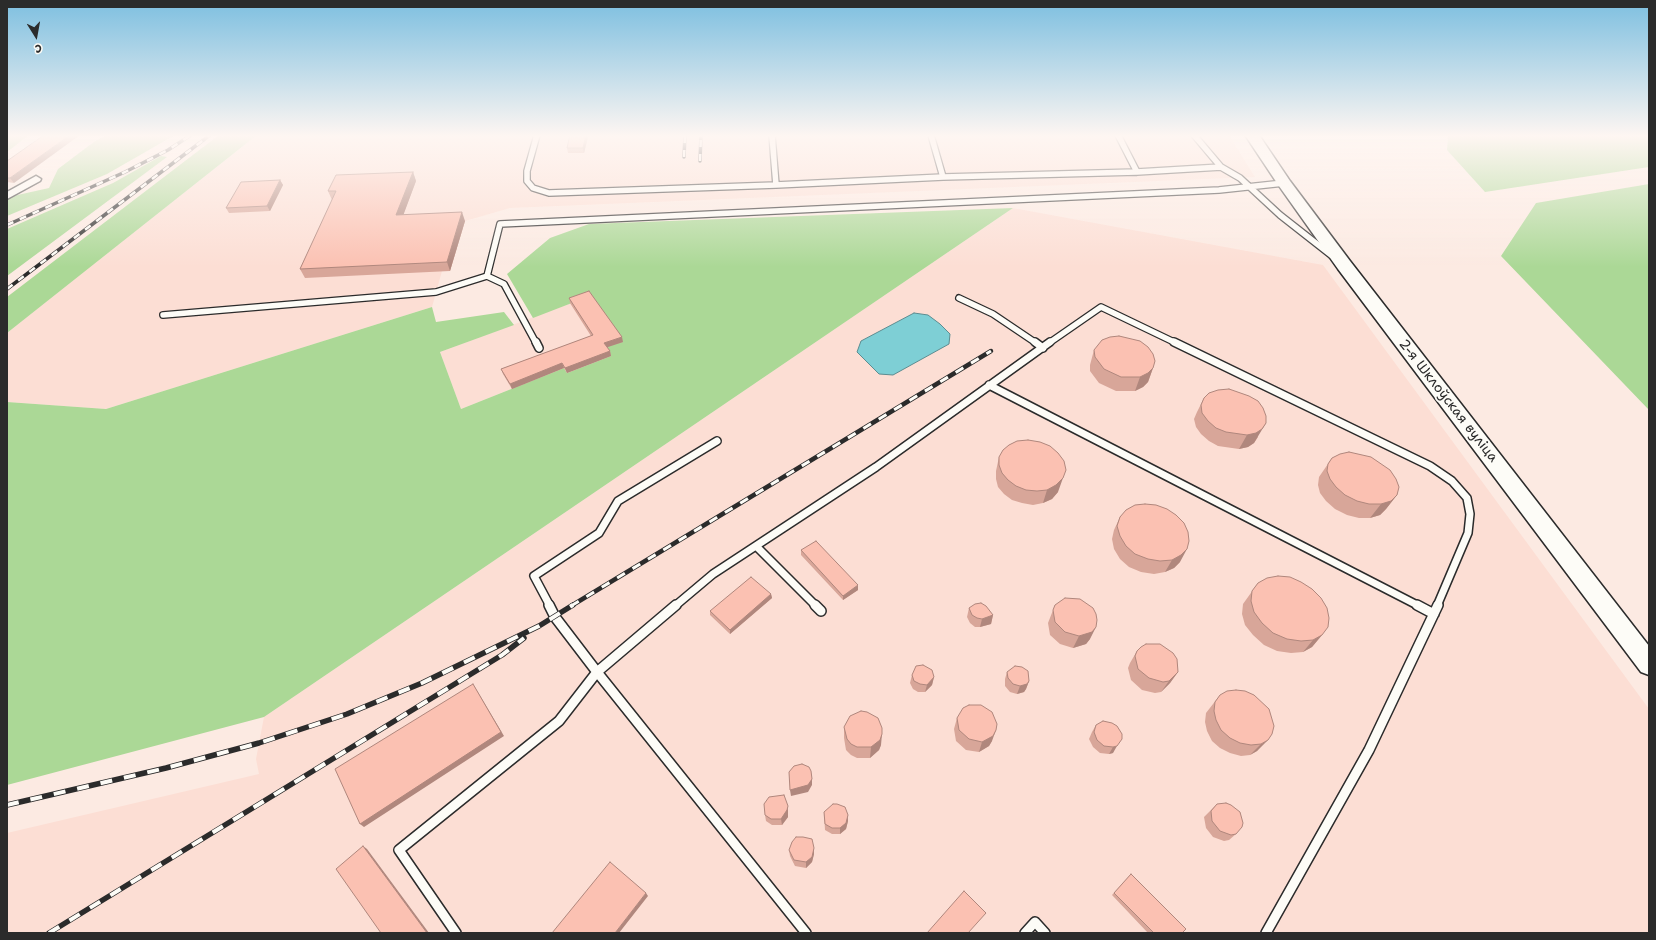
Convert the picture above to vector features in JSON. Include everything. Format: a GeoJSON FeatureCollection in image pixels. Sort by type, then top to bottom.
{"type":"FeatureCollection","features":[{"type":"Feature","properties":{"kind":"street"},"geometry":{"type":"LineString","coordinates":[[7,196],[36,179]]}},
{"type":"Feature","properties":{"kind":"street","name":"2-я Шклоўская вуліца"},"geometry":{"type":"LineString","coordinates":[[1281,179],[1344,266],[1649,664]]}},
{"type":"Feature","properties":{"kind":"lane"},"geometry":{"type":"LineString","coordinates":[[527,179],[533,188],[549,193],[904,179]]}},
{"type":"Feature","properties":{"kind":"lane"},"geometry":{"type":"LineString","coordinates":[[776,179],[776,185]]}},
{"type":"Feature","properties":{"kind":"lane"},"geometry":{"type":"LineString","coordinates":[[1241,179],[1280,215],[1344,266]]}},
{"type":"Feature","properties":{"kind":"lane"},"geometry":{"type":"LineString","coordinates":[[487,276],[500,224],[1251,187],[1284,183]]}},
{"type":"Feature","properties":{"kind":"lane"},"geometry":{"type":"LineString","coordinates":[[163,315],[436,292],[487,276],[504,284],[539,348]]}},
{"type":"Feature","properties":{"kind":"lane"},"geometry":{"type":"LineString","coordinates":[[959,298],[993,314],[1043,348]]}},
{"type":"Feature","properties":{"kind":"lane"},"geometry":{"type":"LineString","coordinates":[[456,933],[399,850],[559,721],[597,672],[713,574],[876,467],[1101,307],[1430,466],[1452,481],[1467,498],[1470,514],[1468,533],[1434,614],[1369,750],[1266,933]]}},
{"type":"Feature","properties":{"kind":"lane"},"geometry":{"type":"LineString","coordinates":[[990,385],[1434,614]]}},
{"type":"Feature","properties":{"kind":"lane"},"geometry":{"type":"LineString","coordinates":[[717,441],[618,500],[599,533],[534,576],[555,617],[597,672],[806,933]]}},
{"type":"Feature","properties":{"kind":"lane"},"geometry":{"type":"LineString","coordinates":[[756,546],[820,611]]}},
{"type":"Feature","properties":{"kind":"lane"},"geometry":{"type":"LineString","coordinates":[[1025,933],[1035,922],[1046,933]]}},
{"type":"Feature","properties":{"kind":"shaded area"},"geometry":{"type":"Polygon","coordinates":[[[202,179],[1210,179],[510,208],[465,221],[450,271],[442,271],[432,307],[106,409],[7,402],[7,333],[202,179]]]}},
{"type":"Feature","properties":{"kind":"shaded area"},"geometry":{"type":"Polygon","coordinates":[[[1013,208],[1323,265],[1649,709],[1649,933],[7,933],[7,833],[259,774],[256,759],[264,717],[1013,208]]]}},
{"type":"Feature","properties":{"kind":"shaded area"},"geometry":{"type":"Polygon","coordinates":[[[590,296],[623,341],[611,356],[567,373],[564,368],[461,409],[440,352],[590,296]]]}},
{"type":"Feature","properties":{"kind":"green space"},"geometry":{"type":"Polygon","coordinates":[[[53,179],[95,179],[7,216],[7,199],[13,196],[49,188],[53,179]]]}},
{"type":"Feature","properties":{"kind":"green space"},"geometry":{"type":"Polygon","coordinates":[[[120,179],[138,179],[7,276],[7,229],[120,179]]]}},
{"type":"Feature","properties":{"kind":"green space"},"geometry":{"type":"Polygon","coordinates":[[[162,179],[202,179],[7,333],[7,297],[162,179]]]}},
{"type":"Feature","properties":{"kind":"green space"},"geometry":{"type":"Polygon","coordinates":[[[1473,179],[1571,179],[1485,192],[1473,179]]]}},
{"type":"Feature","properties":{"kind":"green space"},"geometry":{"type":"Polygon","coordinates":[[[1649,184],[1649,410],[1501,256],[1536,203],[1649,184]]]}},
{"type":"Feature","properties":{"kind":"green space"},"geometry":{"type":"Polygon","coordinates":[[[1013,208],[264,717],[7,785],[7,402],[106,409],[432,307],[436,322],[504,312],[514,325],[440,352],[461,409],[564,368],[567,373],[611,356],[605,348],[590,296],[533,318],[507,274],[550,238],[589,224],[1013,208]]]}},
{"type":"Feature","properties":{"kind":"water"},"geometry":{"type":"Polygon","coordinates":[[[914,313],[928,315],[940,324],[950,334],[949,344],[893,375],[879,374],[857,352],[861,341],[914,313]]]}},
{"type":"Feature","properties":{"kind":"building"},"geometry":{"type":"Polygon","coordinates":[[[334,179],[410,179],[396,215],[462,212],[447,262],[300,269],[336,191],[328,191],[334,179]]]}},
{"type":"Feature","properties":{"kind":"building"},"geometry":{"type":"Polygon","coordinates":[[[280,180],[267,206],[226,208],[241,182],[280,180]]]}},
{"type":"Feature","properties":{"kind":"building"},"geometry":{"type":"Polygon","coordinates":[[[589,291],[622,337],[604,343],[610,351],[565,368],[562,363],[510,384],[501,369],[593,335],[569,298],[589,291]]]}},
{"type":"Feature","properties":{"kind":"building"},"geometry":{"type":"Polygon","coordinates":[[[1119,336],[1140,341],[1148,347],[1153,354],[1155,361],[1153,368],[1148,373],[1140,377],[1121,377],[1104,369],[1095,357],[1094,350],[1102,340],[1119,336]]]}},
{"type":"Feature","properties":{"kind":"building"},"geometry":{"type":"Polygon","coordinates":[[[1229,389],[1258,401],[1266,416],[1266,423],[1262,429],[1256,433],[1247,435],[1226,432],[1216,428],[1208,421],[1202,413],[1201,405],[1204,398],[1209,393],[1229,389]]]}},
{"type":"Feature","properties":{"kind":"building"},"geometry":{"type":"Polygon","coordinates":[[[1028,440],[1040,442],[1050,446],[1064,461],[1066,470],[1063,478],[1056,485],[1047,490],[1026,490],[1016,486],[1002,473],[999,465],[999,457],[1003,450],[1017,441],[1028,440]]]}},
{"type":"Feature","properties":{"kind":"building"},"geometry":{"type":"Polygon","coordinates":[[[1349,452],[1371,457],[1390,470],[1399,487],[1397,495],[1391,501],[1381,504],[1369,504],[1357,501],[1345,495],[1336,487],[1330,479],[1327,471],[1328,464],[1332,458],[1349,452]]]}},
{"type":"Feature","properties":{"kind":"building"},"geometry":{"type":"Polygon","coordinates":[[[1135,505],[1156,505],[1167,509],[1184,523],[1188,532],[1189,541],[1187,549],[1181,555],[1172,560],[1160,561],[1148,559],[1135,554],[1126,546],[1120,536],[1117,526],[1120,517],[1126,510],[1135,505]]]}},
{"type":"Feature","properties":{"kind":"building"},"geometry":{"type":"Polygon","coordinates":[[[816,541],[858,585],[843,596],[801,550],[816,541]]]}},
{"type":"Feature","properties":{"kind":"building"},"geometry":{"type":"Polygon","coordinates":[[[1278,576],[1290,577],[1301,582],[1312,589],[1321,598],[1327,608],[1329,618],[1328,627],[1322,635],[1313,640],[1301,641],[1287,639],[1273,633],[1262,623],[1254,612],[1251,601],[1252,591],[1258,583],[1267,578],[1278,576]]]}},
{"type":"Feature","properties":{"kind":"building"},"geometry":{"type":"Polygon","coordinates":[[[751,577],[771,594],[730,630],[710,611],[751,577]]]}},
{"type":"Feature","properties":{"kind":"building"},"geometry":{"type":"Polygon","coordinates":[[[1065,598],[1080,599],[1093,608],[1097,620],[1096,627],[1092,632],[1079,636],[1065,632],[1055,622],[1053,610],[1055,605],[1065,598]]]}},
{"type":"Feature","properties":{"kind":"building"},"geometry":{"type":"Polygon","coordinates":[[[981,603],[986,606],[993,615],[982,619],[972,615],[969,608],[975,604],[981,603]]]}},
{"type":"Feature","properties":{"kind":"building"},"geometry":{"type":"Polygon","coordinates":[[[1146,644],[1160,644],[1173,653],[1177,659],[1178,672],[1169,681],[1163,682],[1149,678],[1138,669],[1135,656],[1137,651],[1146,644]]]}},
{"type":"Feature","properties":{"kind":"building"},"geometry":{"type":"Polygon","coordinates":[[[923,665],[932,670],[934,677],[927,685],[914,681],[912,675],[916,666],[923,665]]]}},
{"type":"Feature","properties":{"kind":"building"},"geometry":{"type":"Polygon","coordinates":[[[1015,666],[1022,667],[1028,671],[1029,681],[1027,684],[1020,686],[1013,684],[1008,678],[1007,672],[1015,666]]]}},
{"type":"Feature","properties":{"kind":"building"},"geometry":{"type":"Polygon","coordinates":[[[473,684],[501,732],[360,824],[335,769],[473,684]]]}},
{"type":"Feature","properties":{"kind":"building"},"geometry":{"type":"Polygon","coordinates":[[[1227,691],[1245,691],[1254,695],[1269,709],[1274,726],[1272,734],[1268,740],[1261,744],[1251,745],[1240,743],[1230,738],[1221,730],[1216,720],[1214,711],[1215,702],[1220,695],[1227,691]]]}},
{"type":"Feature","properties":{"kind":"building"},"geometry":{"type":"Polygon","coordinates":[[[969,705],[981,705],[992,712],[997,724],[993,736],[982,742],[969,739],[959,730],[957,718],[963,708],[969,705]]]}},
{"type":"Feature","properties":{"kind":"building"},"geometry":{"type":"Polygon","coordinates":[[[861,711],[867,712],[878,718],[882,728],[880,740],[871,747],[857,747],[851,744],[847,739],[844,727],[850,716],[861,711]]]}},
{"type":"Feature","properties":{"kind":"building"},"geometry":{"type":"Polygon","coordinates":[[[1103,721],[1117,726],[1122,734],[1122,739],[1117,746],[1104,746],[1097,740],[1094,732],[1096,725],[1103,721]]]}},
{"type":"Feature","properties":{"kind":"building"},"geometry":{"type":"Polygon","coordinates":[[[802,764],[809,767],[812,779],[808,785],[790,790],[789,772],[794,766],[802,764]]]}},
{"type":"Feature","properties":{"kind":"building"},"geometry":{"type":"Polygon","coordinates":[[[784,795],[788,806],[781,819],[771,819],[765,815],[764,804],[769,797],[784,795]]]}},
{"type":"Feature","properties":{"kind":"building"},"geometry":{"type":"Polygon","coordinates":[[[1226,803],[1240,812],[1243,823],[1242,827],[1236,834],[1231,835],[1220,831],[1212,821],[1211,811],[1217,804],[1226,803]]]}},
{"type":"Feature","properties":{"kind":"building"},"geometry":{"type":"Polygon","coordinates":[[[833,804],[845,807],[848,815],[846,823],[840,828],[832,828],[825,824],[824,812],[833,804]]]}},
{"type":"Feature","properties":{"kind":"building"},"geometry":{"type":"Polygon","coordinates":[[[796,837],[812,839],[814,848],[812,857],[806,862],[794,860],[789,850],[796,837]]]}},
{"type":"Feature","properties":{"kind":"building"},"geometry":{"type":"Polygon","coordinates":[[[363,846],[427,933],[381,933],[336,869],[363,846]]]}},
{"type":"Feature","properties":{"kind":"building"},"geometry":{"type":"Polygon","coordinates":[[[610,862],[646,893],[615,933],[552,933],[610,862]]]}},
{"type":"Feature","properties":{"kind":"building"},"geometry":{"type":"Polygon","coordinates":[[[1131,874],[1186,929],[1182,933],[1154,933],[1114,893],[1131,874]]]}},
{"type":"Feature","properties":{"kind":"building"},"geometry":{"type":"Polygon","coordinates":[[[964,891],[986,913],[968,933],[927,933],[964,891]]]}},
{"type":"Feature","properties":{"kind":"railway"},"geometry":{"type":"LineString","coordinates":[[7,225],[110,179]]}},
{"type":"Feature","properties":{"kind":"railway"},"geometry":{"type":"LineString","coordinates":[[7,289],[152,179]]}},
{"type":"Feature","properties":{"kind":"railway"},"geometry":{"type":"LineString","coordinates":[[571,606],[991,351]]}},
{"type":"Feature","properties":{"kind":"railway"},"geometry":{"type":"LineString","coordinates":[[7,805],[166,768],[259,743],[347,714],[422,683],[539,626],[573,605]]}},
{"type":"Feature","properties":{"kind":"railway"},"geometry":{"type":"LineString","coordinates":[[49,933],[502,655],[524,638]]}}]}
